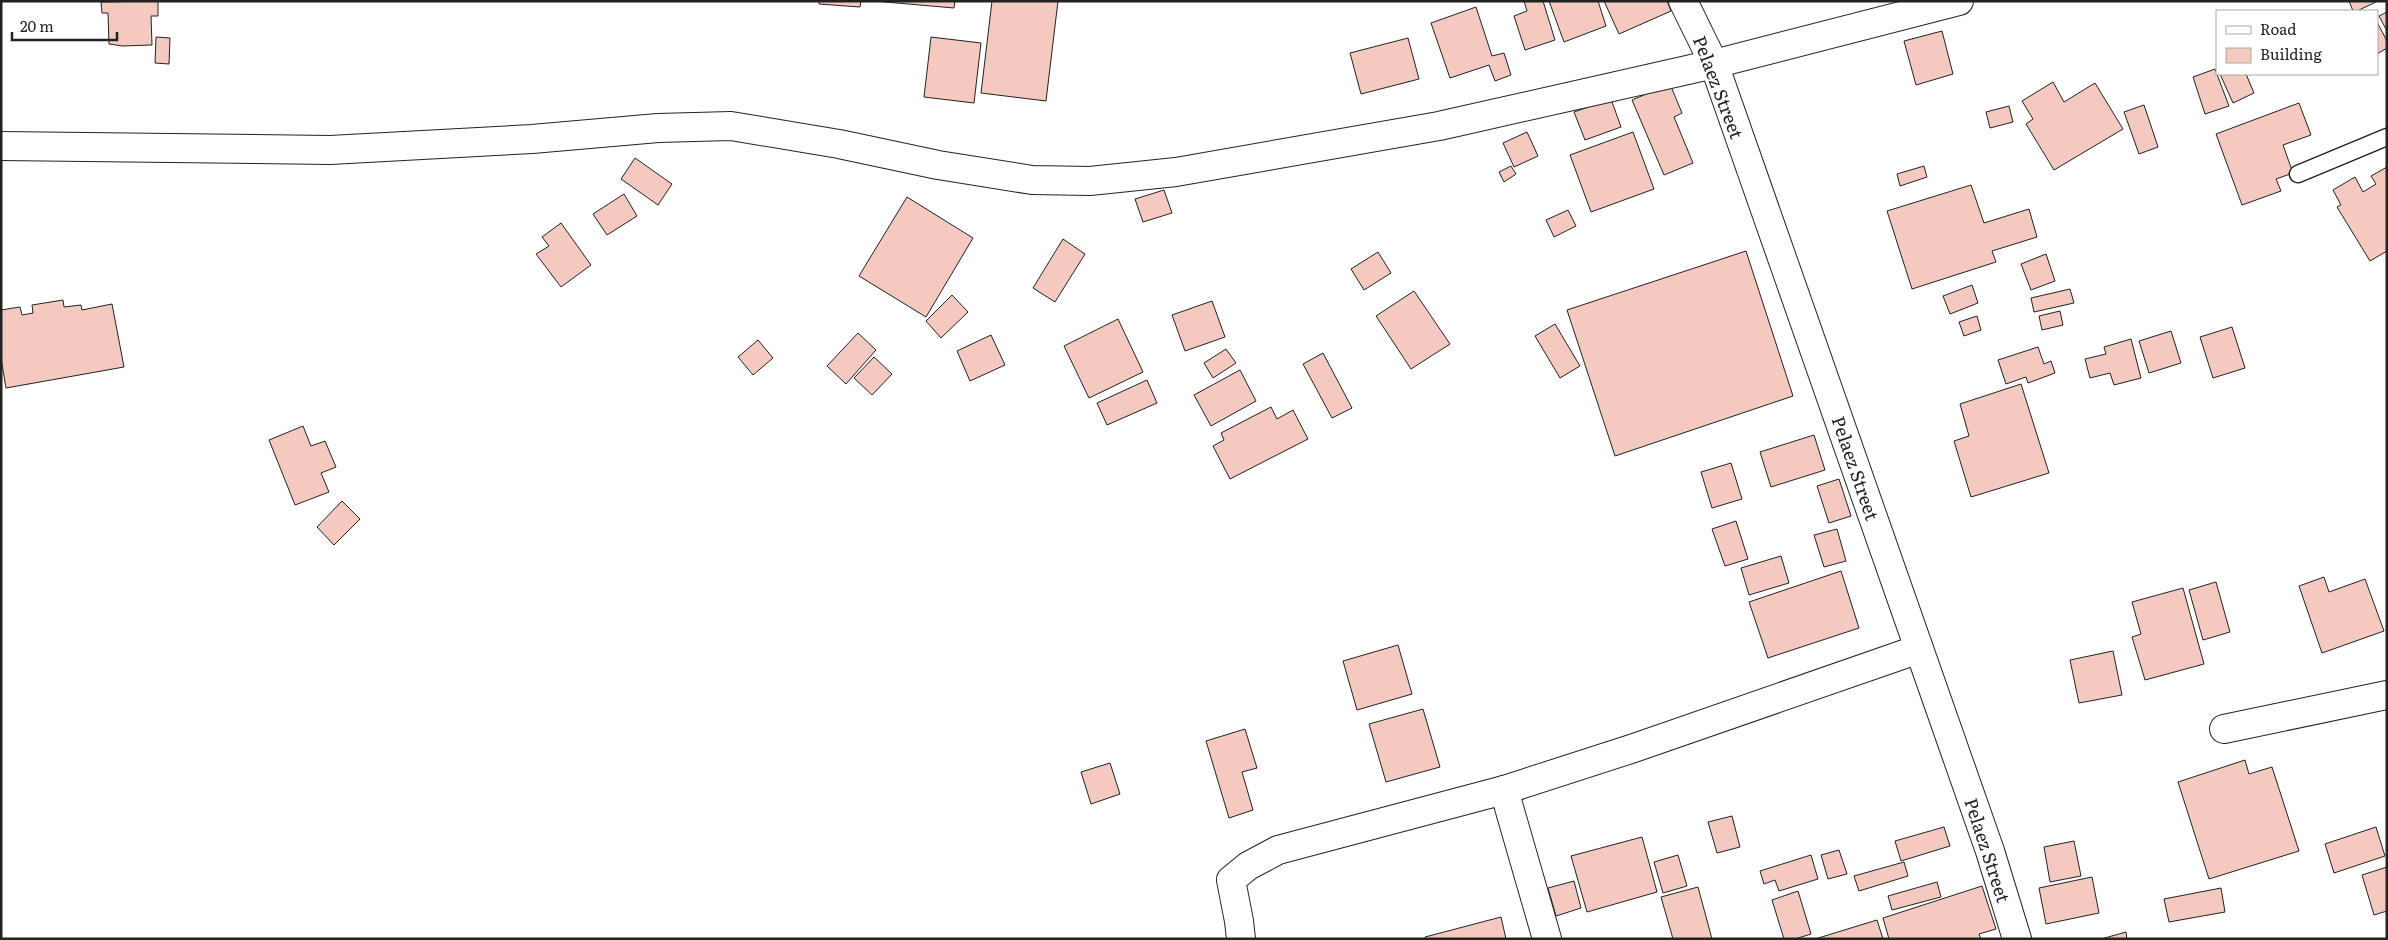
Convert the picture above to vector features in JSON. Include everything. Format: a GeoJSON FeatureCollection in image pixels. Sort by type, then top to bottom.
{"type":"FeatureCollection","features":[{"type":"Feature","properties":{"kind":"street","name":"Pelaez Street"},"geometry":{"type":"LineString","coordinates":[[1683,1],[1714,64],[1990,851],[2017,939]]}},
{"type":"Feature","properties":{"kind":"street"},"geometry":{"type":"LineString","coordinates":[[1,146],[330,150],[532,139],[658,128],[731,126],[1032,180],[1090,181],[1176,172],[1439,126],[1714,64],[1959,1]]}},
{"type":"Feature","properties":{"kind":"street"},"geometry":{"type":"LineString","coordinates":[[1241,939],[1240,921],[1230,880],[1248,866],[1278,850],[1504,790],[1634,748],[1919,650]]}},
{"type":"Feature","properties":{"kind":"street"},"geometry":{"type":"LineString","coordinates":[[2224,729],[2387,695]]}},
{"type":"Feature","properties":{"kind":"street"},"geometry":{"type":"LineString","coordinates":[[1504,790],[1547,939]]}},
{"type":"Feature","properties":{"kind":"lane"},"geometry":{"type":"LineString","coordinates":[[2298,174],[2387,137]]}},
{"type":"Feature","properties":{"kind":"building"},"geometry":{"type":"Polygon","coordinates":[[[158,1],[158,16],[151,16],[152,45],[123,46],[109,44],[108,13],[102,13],[101,2],[158,1]]]}},
{"type":"Feature","properties":{"kind":"building"},"geometry":{"type":"Polygon","coordinates":[[[819,1],[861,1],[860,7],[819,4],[819,1]]]}},
{"type":"Feature","properties":{"kind":"building"},"geometry":{"type":"Polygon","coordinates":[[[874,1],[955,1],[954,8],[874,1]]]}},
{"type":"Feature","properties":{"kind":"building"},"geometry":{"type":"Polygon","coordinates":[[[992,1],[1058,1],[1046,101],[981,93],[992,1]]]}},
{"type":"Feature","properties":{"kind":"building"},"geometry":{"type":"Polygon","coordinates":[[[1524,1],[1543,1],[1555,40],[1525,50],[1514,16],[1527,11],[1524,1]]]}},
{"type":"Feature","properties":{"kind":"building"},"geometry":{"type":"Polygon","coordinates":[[[1549,1],[1598,1],[1606,26],[1564,42],[1549,1]]]}},
{"type":"Feature","properties":{"kind":"building"},"geometry":{"type":"Polygon","coordinates":[[[1604,1],[1667,1],[1671,11],[1619,34],[1604,1]]]}},
{"type":"Feature","properties":{"kind":"building"},"geometry":{"type":"Polygon","coordinates":[[[2349,1],[2378,1],[2359,10],[2353,10],[2349,1]]]}},
{"type":"Feature","properties":{"kind":"building"},"geometry":{"type":"Polygon","coordinates":[[[1476,7],[1492,56],[1504,53],[1511,75],[1495,81],[1489,65],[1450,78],[1431,23],[1476,7]]]}},
{"type":"Feature","properties":{"kind":"building"},"geometry":{"type":"Polygon","coordinates":[[[2387,12],[2387,31],[2379,16],[2387,12]]]}},
{"type":"Feature","properties":{"kind":"building"},"geometry":{"type":"Polygon","coordinates":[[[2378,24],[2387,41],[2387,48],[2378,53],[2378,24]]]}},
{"type":"Feature","properties":{"kind":"building"},"geometry":{"type":"Polygon","coordinates":[[[1942,31],[1953,74],[1916,85],[1904,41],[1942,31]]]}},
{"type":"Feature","properties":{"kind":"building"},"geometry":{"type":"Polygon","coordinates":[[[156,37],[170,38],[169,64],[155,63],[156,37]]]}},
{"type":"Feature","properties":{"kind":"building"},"geometry":{"type":"Polygon","coordinates":[[[931,37],[981,43],[974,103],[924,97],[931,37]]]}},
{"type":"Feature","properties":{"kind":"building"},"geometry":{"type":"Polygon","coordinates":[[[1408,38],[1419,79],[1361,94],[1350,53],[1408,38]]]}},
{"type":"Feature","properties":{"kind":"building"},"geometry":{"type":"Polygon","coordinates":[[[2215,69],[2229,106],[2205,114],[2193,77],[2215,69]]]}},
{"type":"Feature","properties":{"kind":"building"},"geometry":{"type":"Polygon","coordinates":[[[2220,75],[2246,75],[2254,93],[2233,103],[2220,75]]]}},
{"type":"Feature","properties":{"kind":"building"},"geometry":{"type":"Polygon","coordinates":[[[2053,82],[2064,102],[2095,83],[2123,129],[2054,170],[2026,124],[2033,119],[2022,101],[2053,82]]]}},
{"type":"Feature","properties":{"kind":"building"},"geometry":{"type":"Polygon","coordinates":[[[1670,84],[1682,113],[1674,117],[1693,163],[1664,175],[1632,100],[1670,84]]]}},
{"type":"Feature","properties":{"kind":"building"},"geometry":{"type":"Polygon","coordinates":[[[1611,99],[1621,127],[1585,140],[1574,112],[1611,99]]]}},
{"type":"Feature","properties":{"kind":"building"},"geometry":{"type":"Polygon","coordinates":[[[2299,103],[2311,135],[2283,145],[2293,173],[2276,179],[2281,191],[2242,205],[2216,134],[2299,103]]]}},
{"type":"Feature","properties":{"kind":"building"},"geometry":{"type":"Polygon","coordinates":[[[2144,105],[2158,147],[2139,154],[2124,112],[2144,105]]]}},
{"type":"Feature","properties":{"kind":"building"},"geometry":{"type":"Polygon","coordinates":[[[2009,106],[2013,122],[1990,128],[1986,112],[2009,106]]]}},
{"type":"Feature","properties":{"kind":"building"},"geometry":{"type":"Polygon","coordinates":[[[1527,132],[1538,156],[1514,167],[1503,143],[1527,132]]]}},
{"type":"Feature","properties":{"kind":"building"},"geometry":{"type":"Polygon","coordinates":[[[1633,132],[1654,189],[1591,212],[1570,155],[1633,132]]]}},
{"type":"Feature","properties":{"kind":"building"},"geometry":{"type":"Polygon","coordinates":[[[635,158],[672,184],[658,205],[621,179],[635,158]]]}},
{"type":"Feature","properties":{"kind":"building"},"geometry":{"type":"Polygon","coordinates":[[[1511,166],[1516,174],[1504,182],[1499,172],[1511,166]]]}},
{"type":"Feature","properties":{"kind":"building"},"geometry":{"type":"Polygon","coordinates":[[[1924,166],[1927,177],[1900,186],[1897,174],[1924,166]]]}},
{"type":"Feature","properties":{"kind":"building"},"geometry":{"type":"Polygon","coordinates":[[[2387,167],[2387,251],[2370,261],[2337,207],[2341,205],[2333,190],[2355,177],[2363,192],[2376,184],[2371,176],[2387,167]]]}},
{"type":"Feature","properties":{"kind":"building"},"geometry":{"type":"Polygon","coordinates":[[[1971,185],[1984,223],[2029,209],[2037,237],[1992,251],[1996,262],[1912,289],[1887,211],[1971,185]]]}},
{"type":"Feature","properties":{"kind":"building"},"geometry":{"type":"Polygon","coordinates":[[[1164,190],[1172,213],[1143,222],[1135,199],[1164,190]]]}},
{"type":"Feature","properties":{"kind":"building"},"geometry":{"type":"Polygon","coordinates":[[[624,194],[637,216],[607,235],[593,214],[624,194]]]}},
{"type":"Feature","properties":{"kind":"building"},"geometry":{"type":"Polygon","coordinates":[[[907,197],[973,238],[926,317],[859,276],[907,197]]]}},
{"type":"Feature","properties":{"kind":"building"},"geometry":{"type":"Polygon","coordinates":[[[1568,210],[1576,226],[1554,237],[1546,220],[1568,210]]]}},
{"type":"Feature","properties":{"kind":"building"},"geometry":{"type":"Polygon","coordinates":[[[561,223],[591,265],[561,287],[536,254],[549,246],[542,237],[561,223]]]}},
{"type":"Feature","properties":{"kind":"building"},"geometry":{"type":"Polygon","coordinates":[[[1063,239],[1085,254],[1055,302],[1033,288],[1063,239]]]}},
{"type":"Feature","properties":{"kind":"building"},"geometry":{"type":"Polygon","coordinates":[[[1746,251],[1793,396],[1615,456],[1567,310],[1746,251]]]}},
{"type":"Feature","properties":{"kind":"building"},"geometry":{"type":"Polygon","coordinates":[[[1378,252],[1391,273],[1364,290],[1351,269],[1378,252]]]}},
{"type":"Feature","properties":{"kind":"building"},"geometry":{"type":"Polygon","coordinates":[[[2046,254],[2055,281],[2031,290],[2021,264],[2046,254]]]}},
{"type":"Feature","properties":{"kind":"building"},"geometry":{"type":"Polygon","coordinates":[[[1972,285],[1978,303],[1950,314],[1943,296],[1972,285]]]}},
{"type":"Feature","properties":{"kind":"building"},"geometry":{"type":"Polygon","coordinates":[[[2070,289],[2074,303],[2034,312],[2031,298],[2070,289]]]}},
{"type":"Feature","properties":{"kind":"building"},"geometry":{"type":"Polygon","coordinates":[[[1414,291],[1450,344],[1411,369],[1376,316],[1414,291]]]}},
{"type":"Feature","properties":{"kind":"building"},"geometry":{"type":"Polygon","coordinates":[[[952,295],[968,312],[941,338],[926,321],[952,295]]]}},
{"type":"Feature","properties":{"kind":"building"},"geometry":{"type":"Polygon","coordinates":[[[63,300],[64,307],[81,305],[82,310],[112,304],[124,367],[6,388],[1,358],[1,310],[20,307],[22,315],[33,313],[32,305],[63,300]]]}},
{"type":"Feature","properties":{"kind":"building"},"geometry":{"type":"Polygon","coordinates":[[[1212,301],[1225,337],[1185,351],[1172,315],[1212,301]]]}},
{"type":"Feature","properties":{"kind":"building"},"geometry":{"type":"Polygon","coordinates":[[[2060,311],[2063,325],[2042,330],[2039,316],[2060,311]]]}},
{"type":"Feature","properties":{"kind":"building"},"geometry":{"type":"Polygon","coordinates":[[[1977,316],[1981,330],[1964,336],[1959,322],[1977,316]]]}},
{"type":"Feature","properties":{"kind":"building"},"geometry":{"type":"Polygon","coordinates":[[[1118,319],[1143,372],[1089,398],[1064,346],[1118,319]]]}},
{"type":"Feature","properties":{"kind":"building"},"geometry":{"type":"Polygon","coordinates":[[[1555,324],[1580,366],[1560,378],[1535,336],[1555,324]]]}},
{"type":"Feature","properties":{"kind":"building"},"geometry":{"type":"Polygon","coordinates":[[[2232,327],[2245,368],[2213,378],[2200,337],[2232,327]]]}},
{"type":"Feature","properties":{"kind":"building"},"geometry":{"type":"Polygon","coordinates":[[[2171,331],[2181,363],[2149,373],[2139,341],[2171,331]]]}},
{"type":"Feature","properties":{"kind":"building"},"geometry":{"type":"Polygon","coordinates":[[[858,333],[876,350],[846,384],[827,366],[858,333]]]}},
{"type":"Feature","properties":{"kind":"building"},"geometry":{"type":"Polygon","coordinates":[[[991,335],[1005,365],[970,381],[957,351],[991,335]]]}},
{"type":"Feature","properties":{"kind":"building"},"geometry":{"type":"Polygon","coordinates":[[[2131,339],[2141,378],[2114,385],[2110,373],[2090,378],[2085,359],[2106,354],[2104,347],[2131,339]]]}},
{"type":"Feature","properties":{"kind":"building"},"geometry":{"type":"Polygon","coordinates":[[[758,340],[773,358],[753,375],[738,357],[758,340]]]}},
{"type":"Feature","properties":{"kind":"building"},"geometry":{"type":"Polygon","coordinates":[[[2038,347],[2044,364],[2051,361],[2055,373],[2028,383],[2026,377],[2006,384],[1998,360],[2038,347]]]}},
{"type":"Feature","properties":{"kind":"building"},"geometry":{"type":"Polygon","coordinates":[[[1226,349],[1236,363],[1213,378],[1204,363],[1226,349]]]}},
{"type":"Feature","properties":{"kind":"building"},"geometry":{"type":"Polygon","coordinates":[[[1323,353],[1352,408],[1332,418],[1303,364],[1323,353]]]}},
{"type":"Feature","properties":{"kind":"building"},"geometry":{"type":"Polygon","coordinates":[[[874,357],[892,374],[872,395],[854,378],[874,357]]]}},
{"type":"Feature","properties":{"kind":"building"},"geometry":{"type":"Polygon","coordinates":[[[1240,370],[1256,401],[1211,426],[1194,395],[1240,370]]]}},
{"type":"Feature","properties":{"kind":"building"},"geometry":{"type":"Polygon","coordinates":[[[1147,380],[1157,403],[1107,425],[1097,403],[1147,380]]]}},
{"type":"Feature","properties":{"kind":"building"},"geometry":{"type":"Polygon","coordinates":[[[2021,384],[2049,473],[1971,497],[1954,441],[1969,436],[1960,404],[2021,384]]]}},
{"type":"Feature","properties":{"kind":"building"},"geometry":{"type":"Polygon","coordinates":[[[1271,407],[1277,419],[1293,410],[1308,439],[1230,479],[1213,446],[1224,440],[1221,433],[1271,407]]]}},
{"type":"Feature","properties":{"kind":"building"},"geometry":{"type":"Polygon","coordinates":[[[303,426],[311,446],[325,441],[336,467],[321,473],[329,492],[295,505],[269,440],[303,426]]]}},
{"type":"Feature","properties":{"kind":"building"},"geometry":{"type":"Polygon","coordinates":[[[1814,435],[1825,470],[1771,487],[1760,452],[1814,435]]]}},
{"type":"Feature","properties":{"kind":"building"},"geometry":{"type":"Polygon","coordinates":[[[1731,463],[1742,499],[1712,508],[1701,472],[1731,463]]]}},
{"type":"Feature","properties":{"kind":"building"},"geometry":{"type":"Polygon","coordinates":[[[1839,479],[1851,516],[1829,523],[1817,486],[1839,479]]]}},
{"type":"Feature","properties":{"kind":"building"},"geometry":{"type":"Polygon","coordinates":[[[342,501],[360,519],[334,545],[317,527],[342,501]]]}},
{"type":"Feature","properties":{"kind":"building"},"geometry":{"type":"Polygon","coordinates":[[[1736,521],[1748,559],[1725,566],[1712,529],[1736,521]]]}},
{"type":"Feature","properties":{"kind":"building"},"geometry":{"type":"Polygon","coordinates":[[[1837,529],[1846,561],[1824,567],[1814,535],[1837,529]]]}},
{"type":"Feature","properties":{"kind":"building"},"geometry":{"type":"Polygon","coordinates":[[[1781,556],[1789,583],[1749,595],[1741,568],[1781,556]]]}},
{"type":"Feature","properties":{"kind":"building"},"geometry":{"type":"Polygon","coordinates":[[[1841,571],[1859,628],[1768,658],[1749,602],[1841,571]]]}},
{"type":"Feature","properties":{"kind":"building"},"geometry":{"type":"Polygon","coordinates":[[[2324,577],[2329,592],[2365,579],[2384,631],[2322,653],[2299,586],[2324,577]]]}},
{"type":"Feature","properties":{"kind":"building"},"geometry":{"type":"Polygon","coordinates":[[[2216,582],[2230,632],[2203,640],[2189,590],[2216,582]]]}},
{"type":"Feature","properties":{"kind":"building"},"geometry":{"type":"Polygon","coordinates":[[[2183,588],[2204,664],[2145,680],[2132,637],[2141,634],[2132,602],[2183,588]]]}},
{"type":"Feature","properties":{"kind":"building"},"geometry":{"type":"Polygon","coordinates":[[[1398,645],[1412,694],[1357,710],[1343,661],[1398,645]]]}},
{"type":"Feature","properties":{"kind":"building"},"geometry":{"type":"Polygon","coordinates":[[[2113,651],[2122,695],[2079,703],[2070,660],[2113,651]]]}},
{"type":"Feature","properties":{"kind":"building"},"geometry":{"type":"Polygon","coordinates":[[[1423,709],[1440,767],[1386,782],[1369,724],[1423,709]]]}},
{"type":"Feature","properties":{"kind":"building"},"geometry":{"type":"Polygon","coordinates":[[[1245,729],[1257,768],[1242,772],[1253,810],[1229,818],[1206,741],[1245,729]]]}},
{"type":"Feature","properties":{"kind":"building"},"geometry":{"type":"Polygon","coordinates":[[[2245,760],[2249,774],[2272,767],[2299,851],[2209,879],[2178,782],[2245,760]]]}},
{"type":"Feature","properties":{"kind":"building"},"geometry":{"type":"Polygon","coordinates":[[[1110,763],[1120,794],[1091,804],[1081,772],[1110,763]]]}},
{"type":"Feature","properties":{"kind":"building"},"geometry":{"type":"Polygon","coordinates":[[[1732,816],[1740,847],[1717,853],[1708,822],[1732,816]]]}},
{"type":"Feature","properties":{"kind":"building"},"geometry":{"type":"Polygon","coordinates":[[[1944,827],[1950,846],[1901,861],[1895,841],[1944,827]]]}},
{"type":"Feature","properties":{"kind":"building"},"geometry":{"type":"Polygon","coordinates":[[[2376,827],[2385,856],[2334,873],[2325,844],[2376,827]]]}},
{"type":"Feature","properties":{"kind":"building"},"geometry":{"type":"Polygon","coordinates":[[[1642,837],[1657,892],[1587,912],[1571,856],[1642,837]]]}},
{"type":"Feature","properties":{"kind":"building"},"geometry":{"type":"Polygon","coordinates":[[[2074,841],[2081,876],[2050,882],[2044,847],[2074,841]]]}},
{"type":"Feature","properties":{"kind":"building"},"geometry":{"type":"Polygon","coordinates":[[[1839,850],[1847,874],[1828,879],[1821,855],[1839,850]]]}},
{"type":"Feature","properties":{"kind":"building"},"geometry":{"type":"Polygon","coordinates":[[[1678,855],[1687,886],[1663,893],[1654,862],[1678,855]]]}},
{"type":"Feature","properties":{"kind":"building"},"geometry":{"type":"Polygon","coordinates":[[[1811,855],[1818,879],[1779,891],[1775,880],[1764,884],[1760,871],[1811,855]]]}},
{"type":"Feature","properties":{"kind":"building"},"geometry":{"type":"Polygon","coordinates":[[[1904,862],[1908,876],[1859,891],[1854,876],[1904,862]]]}},
{"type":"Feature","properties":{"kind":"building"},"geometry":{"type":"Polygon","coordinates":[[[2387,867],[2387,911],[2374,915],[2362,875],[2387,867]]]}},
{"type":"Feature","properties":{"kind":"building"},"geometry":{"type":"Polygon","coordinates":[[[2092,877],[2099,913],[2046,924],[2039,888],[2092,877]]]}},
{"type":"Feature","properties":{"kind":"building"},"geometry":{"type":"Polygon","coordinates":[[[1574,881],[1581,908],[1556,916],[1548,888],[1574,881]]]}},
{"type":"Feature","properties":{"kind":"building"},"geometry":{"type":"Polygon","coordinates":[[[1937,882],[1941,897],[1892,910],[1888,896],[1937,882]]]}},
{"type":"Feature","properties":{"kind":"building"},"geometry":{"type":"Polygon","coordinates":[[[1982,886],[1996,929],[1979,934],[1981,939],[1889,939],[1883,918],[1982,886]]]}},
{"type":"Feature","properties":{"kind":"building"},"geometry":{"type":"Polygon","coordinates":[[[1698,887],[1712,939],[1673,939],[1661,897],[1698,887]]]}},
{"type":"Feature","properties":{"kind":"building"},"geometry":{"type":"Polygon","coordinates":[[[2221,888],[2225,912],[2169,922],[2164,899],[2221,888]]]}},
{"type":"Feature","properties":{"kind":"building"},"geometry":{"type":"Polygon","coordinates":[[[1798,891],[1811,934],[1795,939],[1784,939],[1772,900],[1798,891]]]}},
{"type":"Feature","properties":{"kind":"building"},"geometry":{"type":"Polygon","coordinates":[[[1501,917],[1506,939],[1425,939],[1425,937],[1501,917]]]}},
{"type":"Feature","properties":{"kind":"building"},"geometry":{"type":"Polygon","coordinates":[[[1877,920],[1883,939],[1815,939],[1877,920]]]}},
{"type":"Feature","properties":{"kind":"building"},"geometry":{"type":"Polygon","coordinates":[[[2126,932],[2127,939],[2101,939],[2126,932]]]}}]}
